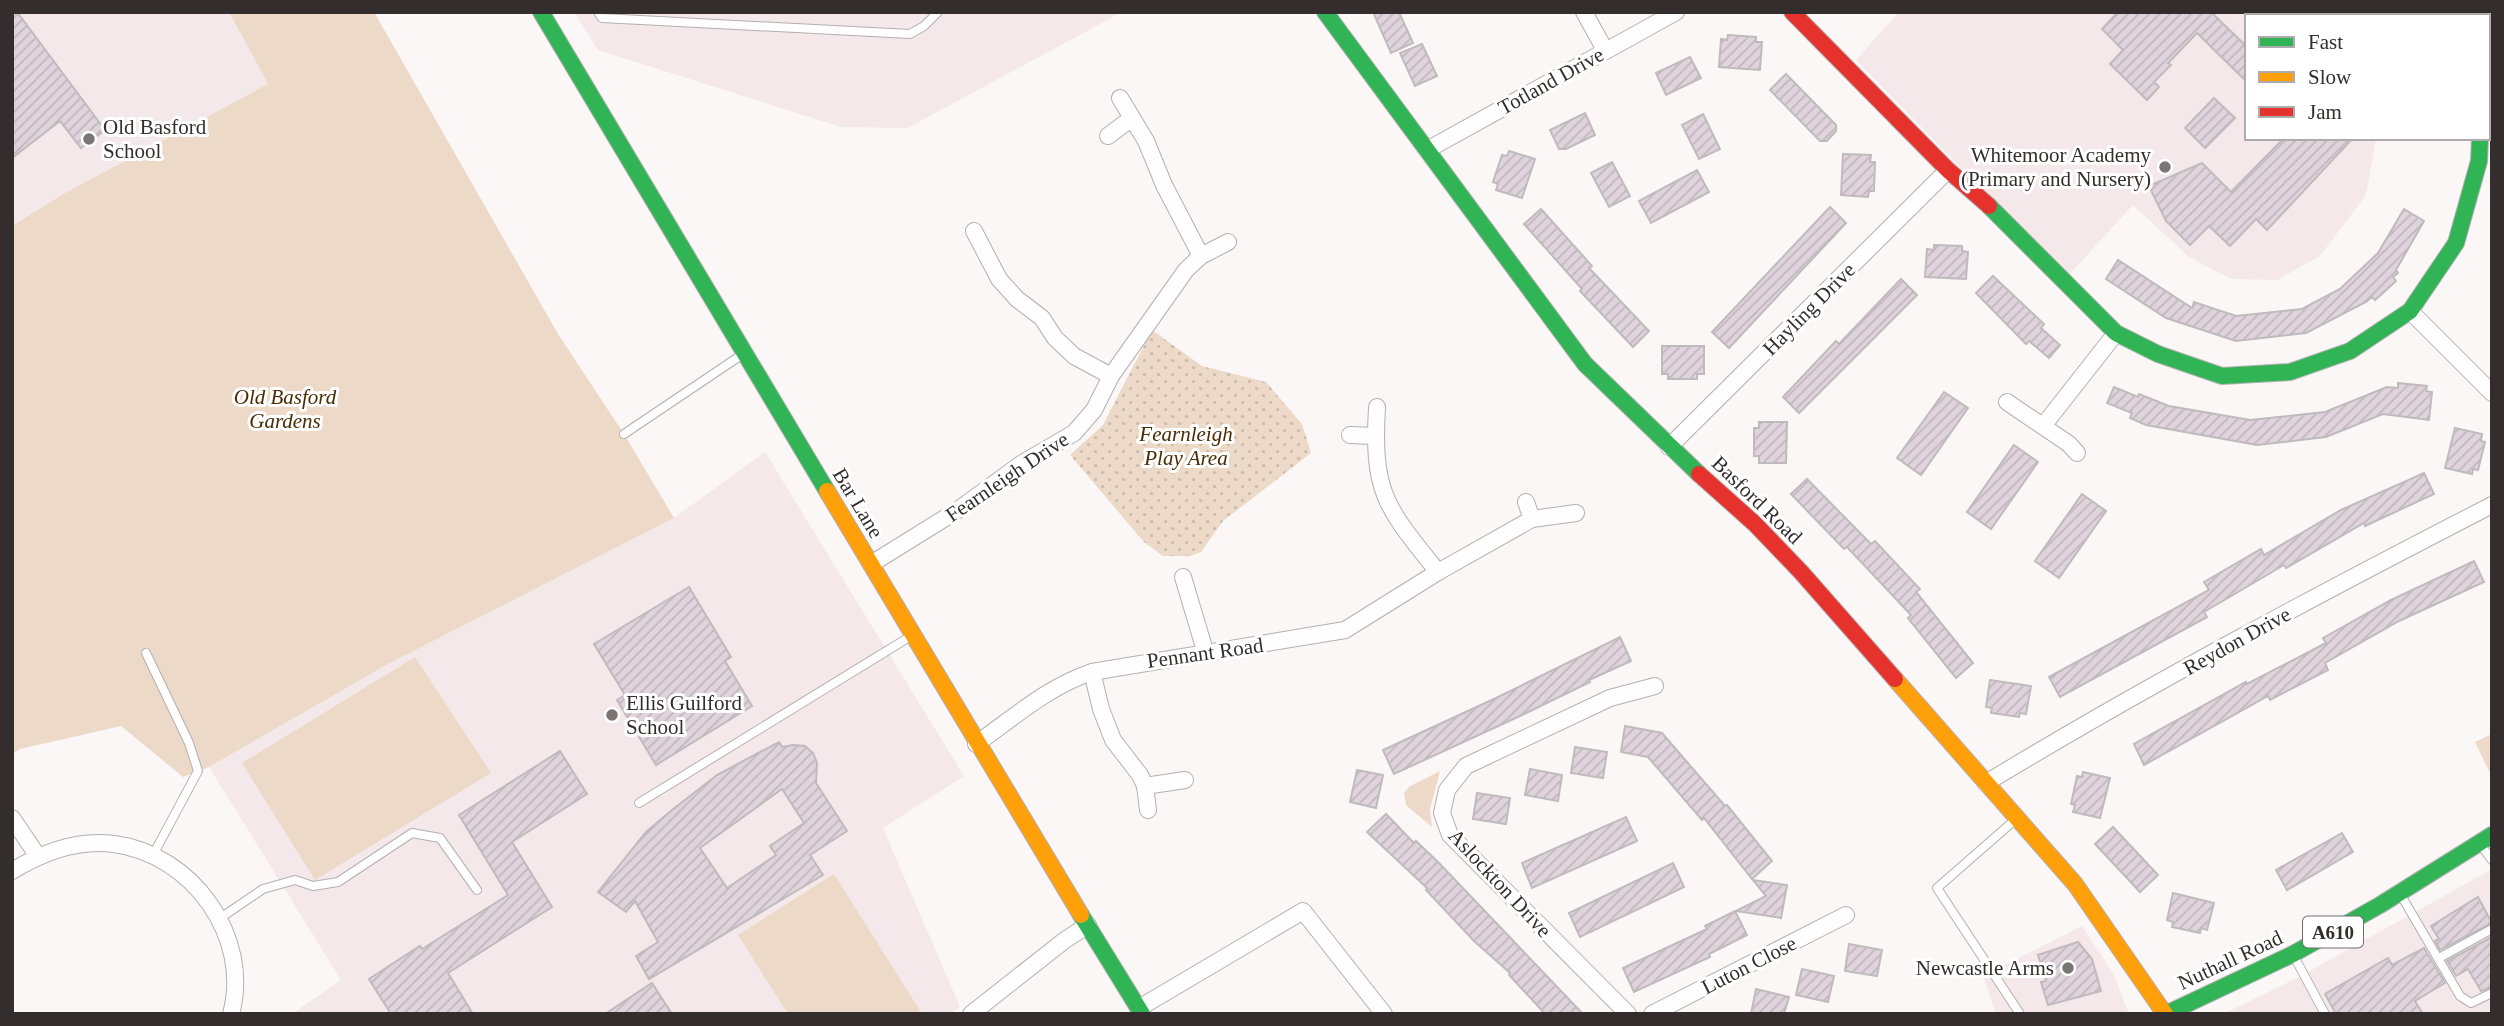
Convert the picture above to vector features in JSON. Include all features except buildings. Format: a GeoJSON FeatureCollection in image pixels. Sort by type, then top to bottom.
{"type":"FeatureCollection","features":[{"type":"Feature","properties":{"kind":"main road","name":"Bar Lane"},"geometry":{"type":"LineString","coordinates":[[541,12],[743,354],[914,634],[976,744],[1140,1011]]}},
{"type":"Feature","properties":{"kind":"main road","name":"Basford Road"},"geometry":{"type":"LineString","coordinates":[[1325,12],[1585,364],[1670,447],[1755,524],[1801,572],[2075,884],[2166,1014]]}},
{"type":"Feature","properties":{"kind":"main road"},"geometry":{"type":"LineString","coordinates":[[1792,12],[1948,170],[1995,212],[2116,333],[2158,354],[2222,376],[2290,372],[2350,351],[2410,311],[2456,243],[2479,161],[2480,140]]}},
{"type":"Feature","properties":{"kind":"main road","name":"Nuthall Road"},"geometry":{"type":"LineString","coordinates":[[2166,1014],[2293,954],[2400,893],[2486,839]]}},
{"type":"Feature","properties":{"kind":"street"},"geometry":{"type":"LineString","coordinates":[[1584,12],[1605,50]]}},
{"type":"Feature","properties":{"kind":"street","name":"Totland Drive"},"geometry":{"type":"LineString","coordinates":[[1427,150],[1676,12]]}},
{"type":"Feature","properties":{"kind":"street"},"geometry":{"type":"LineString","coordinates":[[1119,98],[1146,141],[1164,185],[1201,256]]}},
{"type":"Feature","properties":{"kind":"street"},"geometry":{"type":"LineString","coordinates":[[1108,136],[1132,118]]}},
{"type":"Feature","properties":{"kind":"street","name":"Hayling Drive"},"geometry":{"type":"LineString","coordinates":[[1670,447],[1948,170]]}},
{"type":"Feature","properties":{"kind":"street"},"geometry":{"type":"LineString","coordinates":[[974,231],[999,279],[1017,299],[1042,318],[1055,338],[1074,356],[1111,376]]}},
{"type":"Feature","properties":{"kind":"street","name":"Fearnleigh Drive"},"geometry":{"type":"LineString","coordinates":[[871,564],[958,510],[1021,464],[1074,433],[1094,410],[1111,376],[1186,271],[1201,256],[1228,242]]}},
{"type":"Feature","properties":{"kind":"street"},"geometry":{"type":"LineString","coordinates":[[2410,311],[2492,393]]}},
{"type":"Feature","properties":{"kind":"street"},"geometry":{"type":"LineString","coordinates":[[2043,426],[2116,333]]}},
{"type":"Feature","properties":{"kind":"street"},"geometry":{"type":"LineString","coordinates":[[2007,402],[2069,444],[2077,453]]}},
{"type":"Feature","properties":{"kind":"street"},"geometry":{"type":"LineString","coordinates":[[1377,408],[1377,475],[1384,498],[1395,519],[1438,572]]}},
{"type":"Feature","properties":{"kind":"street"},"geometry":{"type":"LineString","coordinates":[[1350,436],[1375,436]]}},
{"type":"Feature","properties":{"kind":"street"},"geometry":{"type":"LineString","coordinates":[[1526,502],[1532,519]]}},
{"type":"Feature","properties":{"kind":"street","name":"Reydon Drive"},"geometry":{"type":"LineString","coordinates":[[1986,783],[2082,725],[2353,576],[2492,505]]}},
{"type":"Feature","properties":{"kind":"street","name":"Pennant Road"},"geometry":{"type":"LineString","coordinates":[[976,744],[1053,689],[1074,678],[1135,663],[1206,654],[1345,630],[1438,572],[1532,519],[1576,513]]}},
{"type":"Feature","properties":{"kind":"street"},"geometry":{"type":"LineString","coordinates":[[1183,577],[1206,654]]}},
{"type":"Feature","properties":{"kind":"street"},"geometry":{"type":"LineString","coordinates":[[1092,672],[1101,709],[1113,740],[1140,775],[1145,786],[1148,810]]}},
{"type":"Feature","properties":{"kind":"street","name":"Aslockton Drive"},"geometry":{"type":"LineString","coordinates":[[1628,1014],[1450,835],[1442,813],[1447,790],[1466,766],[1610,698],[1655,686]]}},
{"type":"Feature","properties":{"kind":"street"},"geometry":{"type":"LineString","coordinates":[[1145,786],[1185,780]]}},
{"type":"Feature","properties":{"kind":"street"},"geometry":{"type":"LineString","coordinates":[[12,818],[37,855]]}},
{"type":"Feature","properties":{"kind":"street"},"geometry":{"type":"LineString","coordinates":[[12,871],[37,855],[75,844],[115,844],[153,855],[183,873],[207,899],[225,929],[234,964],[235,999],[231,1014]]}},
{"type":"Feature","properties":{"kind":"street"},"geometry":{"type":"LineString","coordinates":[[1140,1011],[1303,911],[1384,1014]]}},
{"type":"Feature","properties":{"kind":"street","name":"Luton Close"},"geometry":{"type":"LineString","coordinates":[[1651,1014],[1846,915]]}},
{"type":"Feature","properties":{"kind":"street"},"geometry":{"type":"LineString","coordinates":[[971,1014],[1087,925]]}},
{"type":"Feature","properties":{"kind":"lane"},"geometry":{"type":"LineString","coordinates":[[598,12],[602,18],[910,34],[924,26],[938,12]]}},
{"type":"Feature","properties":{"kind":"lane"},"geometry":{"type":"LineString","coordinates":[[624,434],[743,354]]}},
{"type":"Feature","properties":{"kind":"lane"},"geometry":{"type":"LineString","coordinates":[[639,803],[914,634]]}},
{"type":"Feature","properties":{"kind":"lane"},"geometry":{"type":"LineString","coordinates":[[146,653],[189,743],[198,771],[153,855]]}},
{"type":"Feature","properties":{"kind":"lane"},"geometry":{"type":"LineString","coordinates":[[2017,819],[1937,888],[2020,1014]]}},
{"type":"Feature","properties":{"kind":"lane"},"geometry":{"type":"LineString","coordinates":[[219,919],[263,889],[295,880],[313,887],[338,882],[412,833],[440,838],[477,890]]}},
{"type":"Feature","properties":{"kind":"lane"},"geometry":{"type":"LineString","coordinates":[[2486,839],[2492,860]]}},
{"type":"Feature","properties":{"kind":"lane"},"geometry":{"type":"LineString","coordinates":[[2400,893],[2460,996],[2471,1003],[2492,993]]}},
{"type":"Feature","properties":{"kind":"lane"},"geometry":{"type":"LineString","coordinates":[[2439,958],[2492,929]]}},
{"type":"Feature","properties":{"kind":"lane"},"geometry":{"type":"LineString","coordinates":[[2293,954],[2325,1014]]}},
{"type":"Feature","properties":{"kind":"shaded area","name":"Old Basford School"},"geometry":{"type":"Polygon","coordinates":[[[12,12],[229,12],[268,84],[65,193],[12,226],[12,12]]]}},
{"type":"Feature","properties":{"kind":"shaded area"},"geometry":{"type":"Polygon","coordinates":[[[574,12],[1122,12],[908,128],[841,127],[598,50],[574,12]]]}},
{"type":"Feature","properties":{"kind":"shaded area","name":"Whitemoor Academy (Primary and Nursery)"},"geometry":{"type":"Polygon","coordinates":[[[1899,12],[2319,12],[2245,14],[2245,140],[2376,140],[2366,195],[2320,256],[2277,280],[2231,279],[2189,257],[2133,205],[2067,277],[1856,60],[1899,12]]]}},
{"type":"Feature","properties":{"kind":"shaded area","name":"Ellis Guilford School"},"geometry":{"type":"Polygon","coordinates":[[[765,452],[964,776],[883,828],[960,1007],[950,1014],[292,1014],[341,980],[209,767],[388,664],[674,518],[765,452]]]}},
{"type":"Feature","properties":{"kind":"shaded area"},"geometry":{"type":"Polygon","coordinates":[[[2492,869],[2492,1014],[2223,1014],[2297,978],[2492,869]]]}},
{"type":"Feature","properties":{"kind":"shaded area"},"geometry":{"type":"Polygon","coordinates":[[[2082,926],[2113,973],[2129,1014],[1996,1014],[1983,976],[2082,926]]]}},
{"type":"Feature","properties":{"kind":"green space","name":"Old Basford Gardens"},"geometry":{"type":"Polygon","coordinates":[[[229,12],[374,12],[558,334],[624,434],[674,518],[388,664],[209,767],[183,777],[121,726],[20,749],[12,754],[12,226],[65,193],[268,84],[229,12]]]}},
{"type":"Feature","properties":{"kind":"green space","name":"Fearnleigh Play Area"},"geometry":{"type":"Polygon","coordinates":[[[1152,330],[1202,366],[1266,382],[1302,424],[1311,453],[1223,521],[1201,552],[1190,556],[1163,556],[1144,542],[1070,455],[1103,425],[1152,330]]]}},
{"type":"Feature","properties":{"kind":"green space"},"geometry":{"type":"Polygon","coordinates":[[[415,657],[491,773],[315,880],[242,763],[415,657]]]}},
{"type":"Feature","properties":{"kind":"green space"},"geometry":{"type":"Polygon","coordinates":[[[2492,734],[2492,777],[2475,742],[2492,734]]]}},
{"type":"Feature","properties":{"kind":"green space"},"geometry":{"type":"Polygon","coordinates":[[[1440,771],[1430,809],[1432,827],[1406,805],[1404,793],[1410,786],[1440,771]]]}},
{"type":"Feature","properties":{"kind":"green space"},"geometry":{"type":"Polygon","coordinates":[[[834,874],[922,1014],[788,1014],[738,935],[834,874]]]}},
{"type":"Feature","properties":{"kind":"traffic: fast"},"geometry":{"type":"LineString","coordinates":[[541,12],[827,491]]}},
{"type":"Feature","properties":{"kind":"traffic: fast"},"geometry":{"type":"LineString","coordinates":[[1325,12],[1585,364],[1699,474]]}},
{"type":"Feature","properties":{"kind":"traffic: fast"},"geometry":{"type":"LineString","coordinates":[[1989,206],[2116,333],[2158,354],[2222,376],[2290,372],[2350,351],[2410,311],[2456,243],[2479,161],[2480,140]]}},
{"type":"Feature","properties":{"kind":"traffic: fast"},"geometry":{"type":"LineString","coordinates":[[2166,1014],[2293,954],[2380,905],[2492,835]]}},
{"type":"Feature","properties":{"kind":"traffic: fast"},"geometry":{"type":"LineString","coordinates":[[1081,915],[1142,1014]]}},
{"type":"Feature","properties":{"kind":"traffic: slow"},"geometry":{"type":"LineString","coordinates":[[827,491],[1081,915]]}},
{"type":"Feature","properties":{"kind":"traffic: slow"},"geometry":{"type":"LineString","coordinates":[[1895,679],[2075,884],[2165,1014]]}},
{"type":"Feature","properties":{"kind":"traffic: jam"},"geometry":{"type":"LineString","coordinates":[[1792,12],[1948,170],[1989,206]]}},
{"type":"Feature","properties":{"kind":"traffic: jam"},"geometry":{"type":"LineString","coordinates":[[1699,474],[1755,524],[1801,572],[1895,679]]}},
{"type":"Feature","properties":{"kind":"place","name":"Old Basford School"},"geometry":{"type":"Point","coordinates":[89,139]}},
{"type":"Feature","properties":{"kind":"place","name":"Whitemoor Academy (Primary and Nursery)"},"geometry":{"type":"Point","coordinates":[2165,167]}},
{"type":"Feature","properties":{"kind":"place","name":"Ellis Guilford School"},"geometry":{"type":"Point","coordinates":[612,715]}},
{"type":"Feature","properties":{"kind":"place","name":"Newcastle Arms"},"geometry":{"type":"Point","coordinates":[2068,968]}}]}
